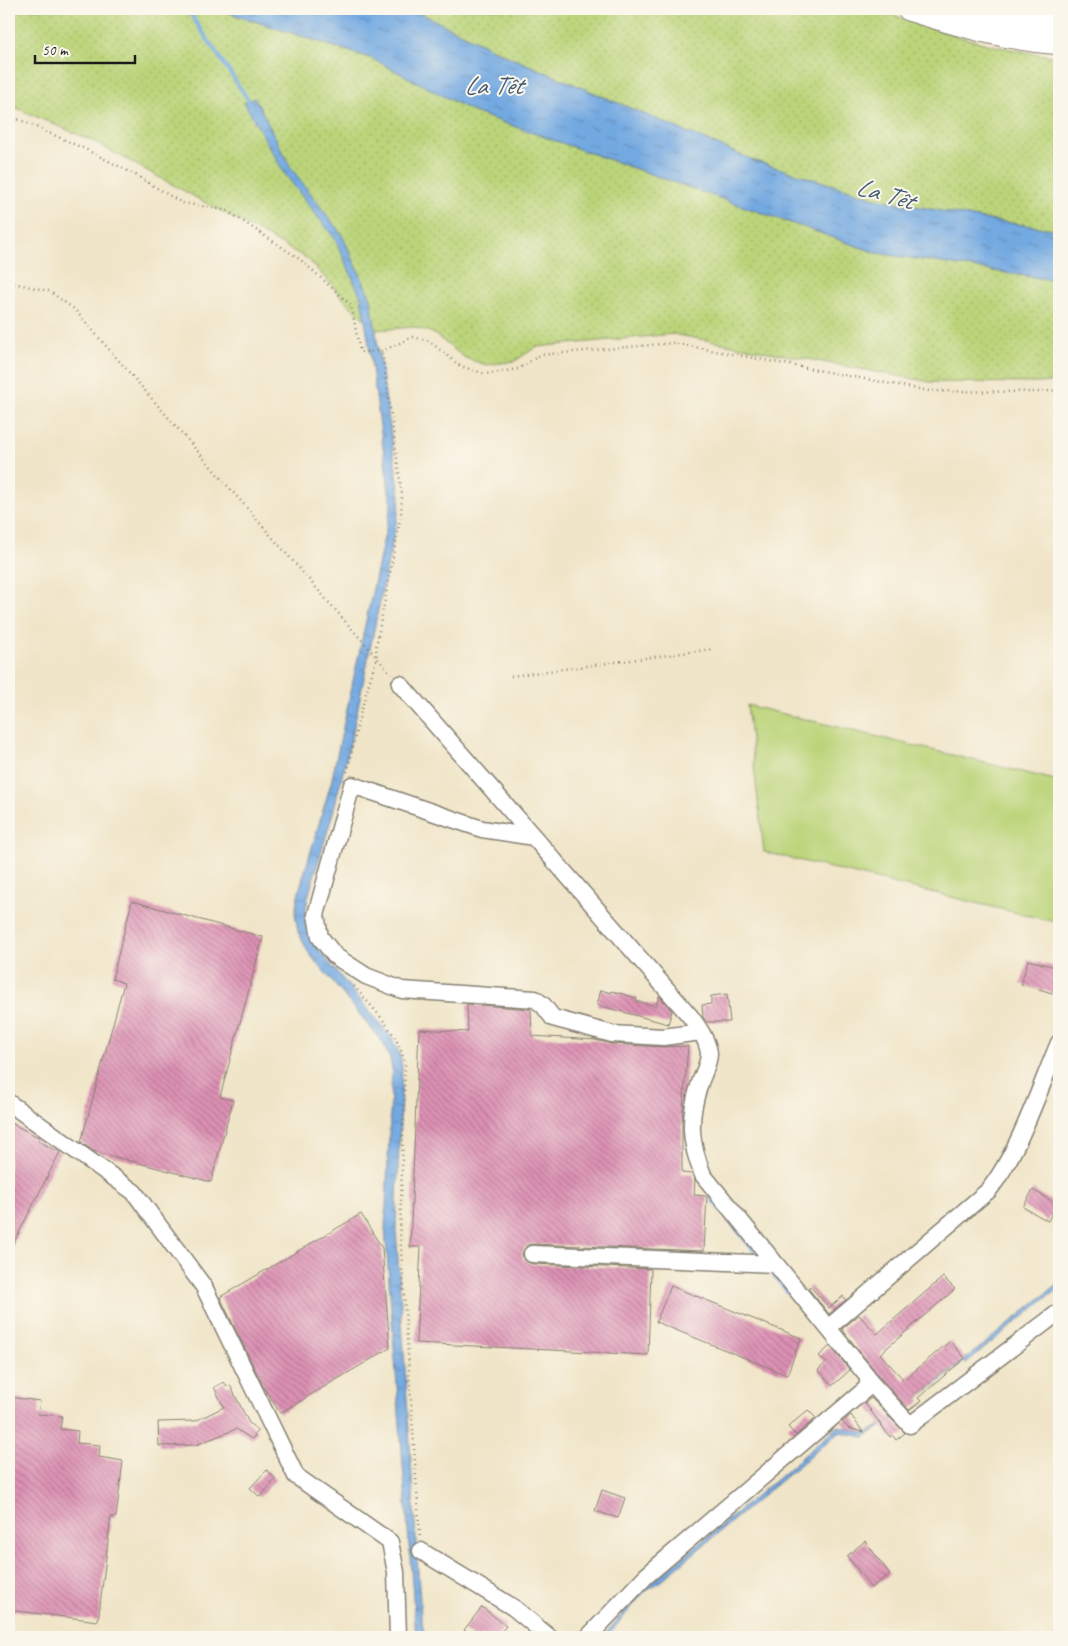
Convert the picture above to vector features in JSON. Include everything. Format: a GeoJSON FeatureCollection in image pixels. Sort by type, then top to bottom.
{"type":"FeatureCollection","features":[{"type":"Feature","properties":{"kind":"highway"},"geometry":{"type":"LineString","coordinates":[[910,9],[964,26],[1030,40],[1059,42]]}},
{"type":"Feature","properties":{"kind":"highway"},"geometry":{"type":"LineString","coordinates":[[981,9],[1059,23]]}},
{"type":"Feature","properties":{"kind":"street"},"geometry":{"type":"LineString","coordinates":[[400,684],[690,1016],[701,1032],[709,1054],[694,1103],[692,1148],[706,1180],[868,1377],[870,1382],[910,1425],[1059,1312]]}},
{"type":"Feature","properties":{"kind":"street"},"geometry":{"type":"LineString","coordinates":[[534,838],[482,829],[352,785],[316,915],[320,937],[335,956],[366,976],[402,990],[535,999],[543,1005],[553,1018],[612,1034],[664,1037],[701,1032]]}},
{"type":"Feature","properties":{"kind":"street"},"geometry":{"type":"LineString","coordinates":[[828,1328],[989,1190],[998,1179],[1011,1156],[1059,1044]]}},
{"type":"Feature","properties":{"kind":"street"},"geometry":{"type":"LineString","coordinates":[[9,1103],[134,1192],[204,1287],[296,1476],[390,1542],[396,1572],[398,1637]]}},
{"type":"Feature","properties":{"kind":"street"},"geometry":{"type":"LineString","coordinates":[[532,1254],[774,1264]]}},
{"type":"Feature","properties":{"kind":"street"},"geometry":{"type":"LineString","coordinates":[[588,1637],[646,1576],[868,1387],[870,1382]]}},
{"type":"Feature","properties":{"kind":"street"},"geometry":{"type":"LineString","coordinates":[[421,1551],[514,1608],[549,1637]]}},
{"type":"Feature","properties":{"kind":"path"},"geometry":{"type":"LineString","coordinates":[[9,115],[85,148],[182,202],[226,210],[302,260],[351,305],[360,352],[382,351],[413,337],[429,341],[460,366],[486,374],[518,370],[540,355],[673,344],[929,391],[1040,392],[1059,390]]}},
{"type":"Feature","properties":{"kind":"path"},"geometry":{"type":"LineString","coordinates":[[9,282],[49,291],[74,309],[400,684]]}},
{"type":"Feature","properties":{"kind":"path"},"geometry":{"type":"LineString","coordinates":[[347,776],[361,710],[376,657],[376,647],[402,495],[382,351]]}},
{"type":"Feature","properties":{"kind":"path"},"geometry":{"type":"LineString","coordinates":[[511,676],[713,649]]}},
{"type":"Feature","properties":{"kind":"path"},"geometry":{"type":"LineString","coordinates":[[353,986],[390,1029],[404,1054],[400,1233],[421,1551]]}},
{"type":"Feature","properties":{"kind":"green space"},"geometry":{"type":"Polygon","coordinates":[[[9,9],[217,9],[373,59],[476,113],[877,253],[1059,281],[1059,381],[1039,383],[930,382],[673,334],[536,347],[515,361],[487,365],[465,358],[433,333],[414,327],[376,330],[347,303],[308,259],[93,141],[9,105],[9,9]]]}},
{"type":"Feature","properties":{"kind":"green space"},"geometry":{"type":"Polygon","coordinates":[[[412,9],[877,9],[966,39],[1035,54],[1059,57],[1059,230],[988,220],[878,199],[755,161],[500,53],[412,9]]]}},
{"type":"Feature","properties":{"kind":"green space"},"geometry":{"type":"Polygon","coordinates":[[[747,705],[1059,781],[1059,923],[764,852],[747,705]]]}},
{"type":"Feature","properties":{"kind":"water","name":"La Têt"},"geometry":{"type":"Polygon","coordinates":[[[217,9],[412,9],[500,53],[755,161],[878,199],[988,220],[1059,230],[1059,281],[877,253],[476,113],[373,59],[217,9]]]}},
{"type":"Feature","properties":{"kind":"water"},"geometry":{"type":"Polygon","coordinates":[[[255,98],[291,168],[342,235],[371,298],[400,496],[398,514],[353,731],[333,813],[308,897],[305,915],[310,934],[318,949],[391,1037],[400,1054],[402,1068],[396,1228],[421,1617],[425,1637],[416,1637],[385,1228],[392,1069],[383,1043],[308,952],[298,932],[295,913],[299,891],[331,783],[391,505],[361,297],[335,239],[284,173],[244,102],[255,98]]]}},
{"type":"Feature","properties":{"kind":"water"},"geometry":{"type":"Polygon","coordinates":[[[1059,1283],[1059,1288],[966,1363],[964,1362],[918,1398],[1059,1283]]]}},
{"type":"Feature","properties":{"kind":"water"},"geometry":{"type":"Polygon","coordinates":[[[895,1416],[896,1418],[864,1437],[839,1432],[657,1584],[643,1593],[607,1637],[603,1637],[640,1592],[838,1426],[867,1433],[895,1416]]]}},
{"type":"Feature","properties":{"kind":"building"},"geometry":{"type":"Polygon","coordinates":[[[132,901],[263,937],[220,1097],[233,1100],[211,1182],[93,1151],[81,1142],[124,983],[112,979],[132,901]]]}},
{"type":"Feature","properties":{"kind":"building"},"geometry":{"type":"Polygon","coordinates":[[[1028,960],[1059,968],[1059,995],[1021,984],[1028,960]]]}},
{"type":"Feature","properties":{"kind":"building"},"geometry":{"type":"Polygon","coordinates":[[[601,990],[637,998],[636,1001],[656,1006],[659,996],[672,1011],[668,1024],[597,1005],[601,990]]]}},
{"type":"Feature","properties":{"kind":"building"},"geometry":{"type":"Polygon","coordinates":[[[727,994],[730,1022],[707,1022],[703,1017],[702,1005],[711,1004],[711,996],[727,994]]]}},
{"type":"Feature","properties":{"kind":"building"},"geometry":{"type":"Polygon","coordinates":[[[467,1004],[531,1009],[532,1036],[595,1040],[611,1044],[662,1047],[688,1046],[682,1121],[682,1173],[692,1174],[695,1181],[694,1195],[707,1196],[704,1251],[532,1244],[527,1245],[522,1253],[523,1259],[532,1264],[651,1269],[648,1355],[416,1343],[421,1247],[410,1247],[419,1029],[468,1032],[467,1004]]]}},
{"type":"Feature","properties":{"kind":"building"},"geometry":{"type":"Polygon","coordinates":[[[9,1122],[40,1138],[38,1141],[60,1152],[9,1252],[9,1122]]]}},
{"type":"Feature","properties":{"kind":"building"},"geometry":{"type":"Polygon","coordinates":[[[1033,1190],[1057,1204],[1048,1221],[1023,1207],[1033,1190]]]}},
{"type":"Feature","properties":{"kind":"building"},"geometry":{"type":"Polygon","coordinates":[[[361,1214],[382,1248],[390,1348],[280,1413],[263,1386],[220,1297],[361,1214]]]}},
{"type":"Feature","properties":{"kind":"building"},"geometry":{"type":"Polygon","coordinates":[[[943,1277],[955,1289],[880,1354],[904,1380],[950,1341],[965,1358],[918,1398],[921,1401],[909,1410],[878,1375],[842,1329],[859,1315],[877,1334],[943,1277]]]}},
{"type":"Feature","properties":{"kind":"building"},"geometry":{"type":"Polygon","coordinates":[[[671,1286],[801,1338],[787,1375],[656,1322],[671,1286]]]}},
{"type":"Feature","properties":{"kind":"building"},"geometry":{"type":"Polygon","coordinates":[[[810,1286],[829,1308],[843,1296],[846,1300],[829,1314],[808,1288],[810,1286]]]}},
{"type":"Feature","properties":{"kind":"building"},"geometry":{"type":"Polygon","coordinates":[[[830,1346],[850,1370],[832,1386],[818,1370],[826,1363],[819,1356],[830,1346]]]}},
{"type":"Feature","properties":{"kind":"building"},"geometry":{"type":"Polygon","coordinates":[[[224,1382],[227,1386],[230,1385],[249,1423],[258,1431],[252,1439],[236,1429],[196,1445],[159,1446],[158,1422],[195,1421],[224,1407],[214,1387],[224,1382]]]}},
{"type":"Feature","properties":{"kind":"building"},"geometry":{"type":"Polygon","coordinates":[[[9,1397],[40,1401],[38,1414],[62,1416],[60,1429],[78,1431],[77,1443],[100,1445],[99,1457],[123,1461],[116,1517],[111,1517],[98,1621],[9,1610],[9,1397]]]}},
{"type":"Feature","properties":{"kind":"building"},"geometry":{"type":"Polygon","coordinates":[[[871,1398],[905,1433],[896,1440],[892,1435],[890,1437],[865,1403],[871,1398]]]}},
{"type":"Feature","properties":{"kind":"building"},"geometry":{"type":"Polygon","coordinates":[[[808,1410],[816,1418],[796,1435],[788,1427],[808,1410]]]}},
{"type":"Feature","properties":{"kind":"building"},"geometry":{"type":"Polygon","coordinates":[[[851,1415],[863,1432],[848,1428],[842,1422],[851,1415]]]}},
{"type":"Feature","properties":{"kind":"building"},"geometry":{"type":"Polygon","coordinates":[[[267,1470],[276,1479],[260,1497],[250,1488],[267,1470]]]}},
{"type":"Feature","properties":{"kind":"building"},"geometry":{"type":"Polygon","coordinates":[[[602,1490],[625,1498],[618,1518],[595,1511],[602,1490]]]}},
{"type":"Feature","properties":{"kind":"building"},"geometry":{"type":"Polygon","coordinates":[[[865,1541],[890,1574],[871,1588],[847,1556],[865,1541]]]}},
{"type":"Feature","properties":{"kind":"building"},"geometry":{"type":"Polygon","coordinates":[[[482,1607],[506,1626],[497,1637],[473,1637],[464,1630],[482,1607]]]}},
{"type":"Feature","properties":{"kind":"waterway"},"geometry":{"type":"LineString","coordinates":[[187,9],[251,104]]}},
{"type":"Feature","properties":{"kind":"waterway"},"geometry":{"type":"LineString","coordinates":[[712,1199],[756,1253]]}},
{"type":"Feature","properties":{"kind":"waterway"},"geometry":{"type":"LineString","coordinates":[[773,1274],[802,1309]]}}]}
